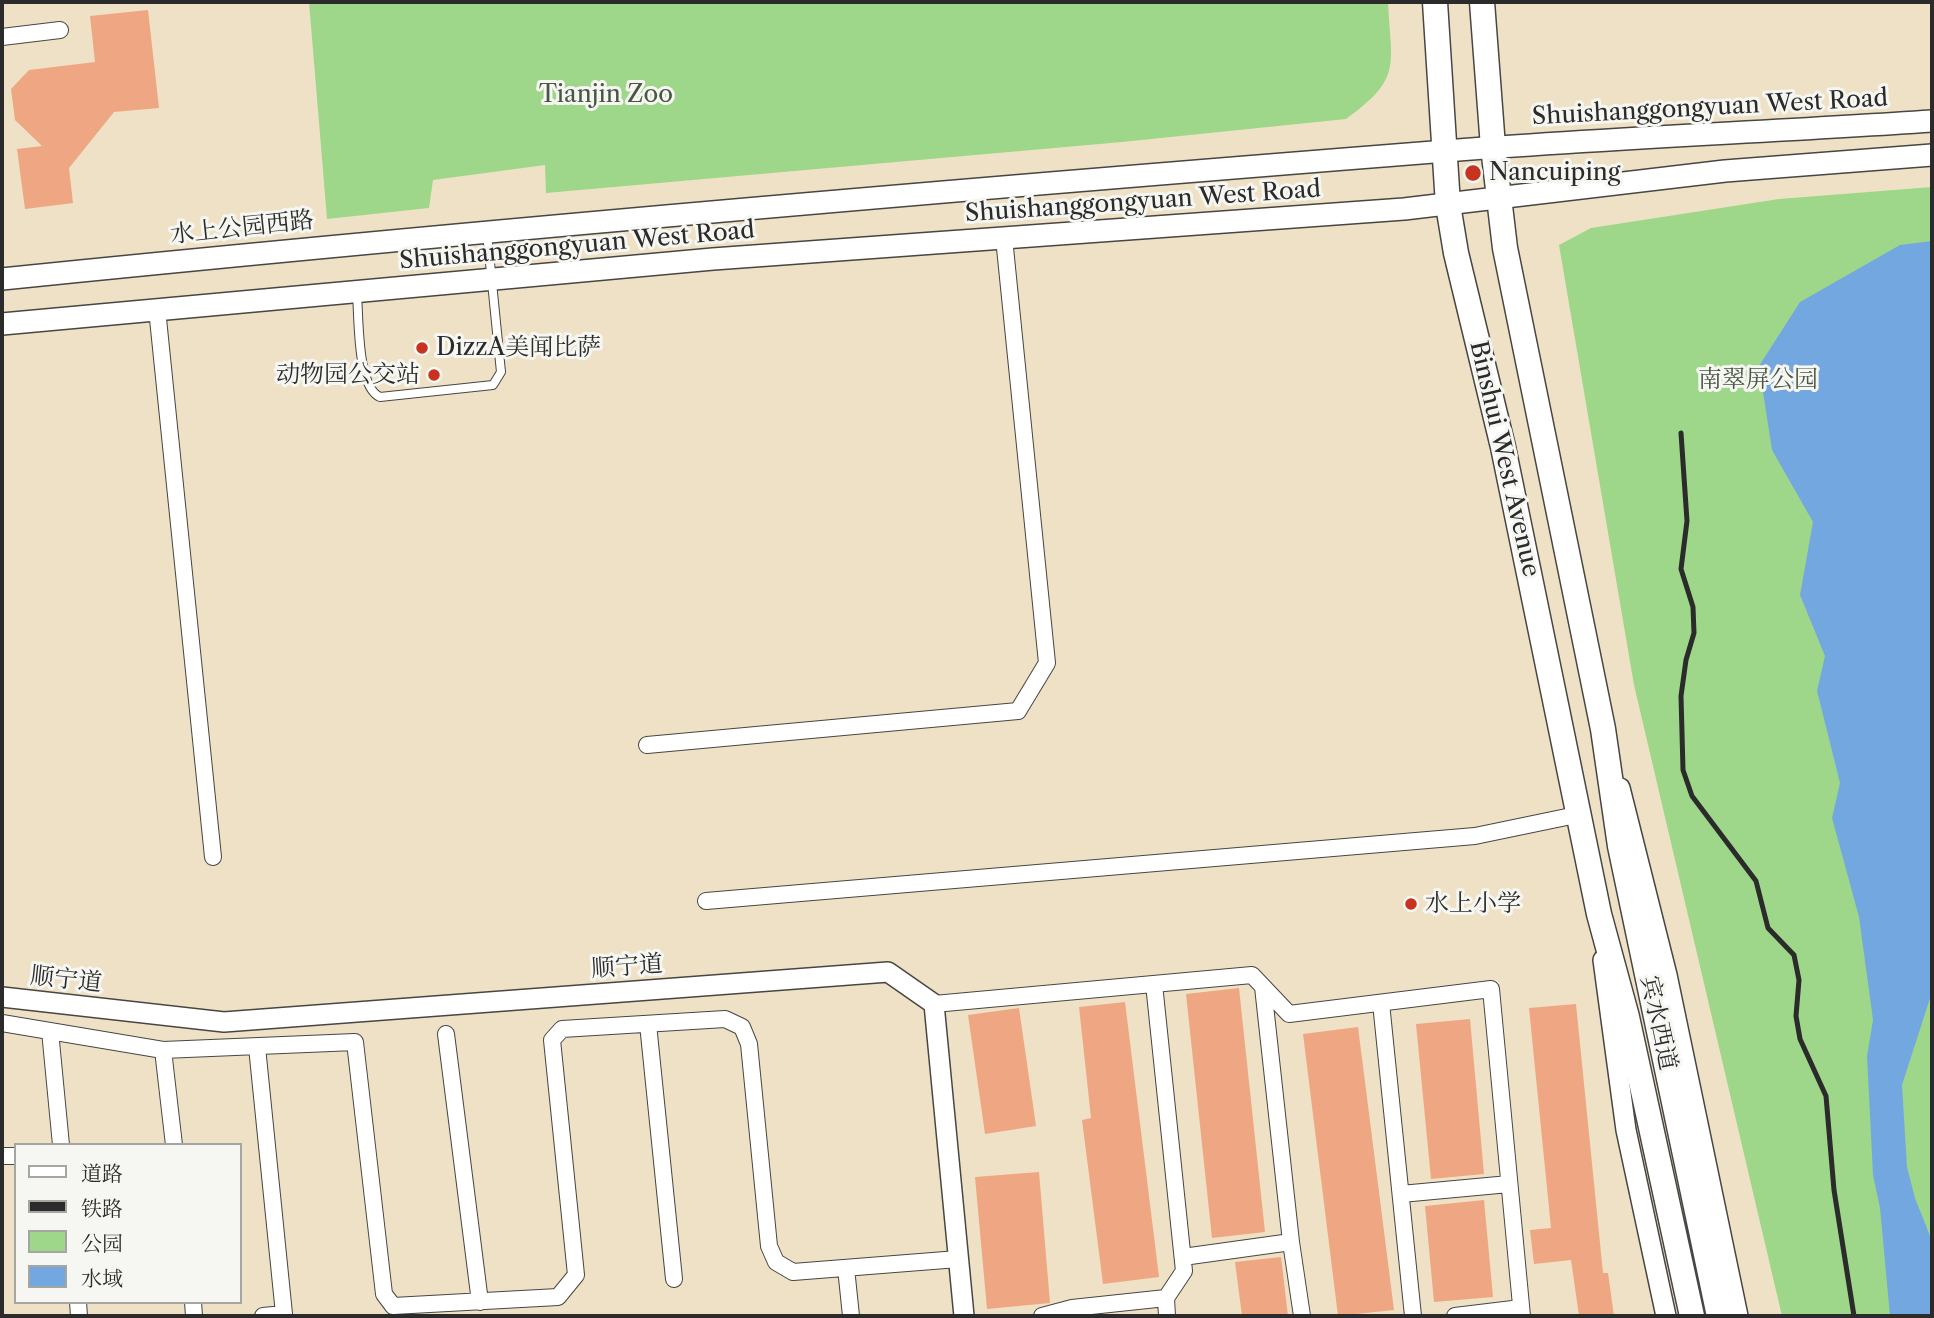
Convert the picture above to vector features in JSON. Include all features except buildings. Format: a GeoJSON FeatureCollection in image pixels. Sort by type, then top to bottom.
{"type":"FeatureCollection","features":[{"type":"Feature","properties":{"kind":"main road","name":"Binshui West Avenue"},"geometry":{"type":"LineString","coordinates":[[1435,2],[1448,205],[1456,253],[1503,447],[1581,814],[1599,914]]}},
{"type":"Feature","properties":{"kind":"main road","name":"Binshui West Avenue"},"geometry":{"type":"LineString","coordinates":[[1482,2],[1498,200],[1603,729]]}},
{"type":"Feature","properties":{"kind":"main road","name":"Shuishanggongyuan West Road"},"geometry":{"type":"LineString","coordinates":[[487,230],[1493,147],[1932,121]]}},
{"type":"Feature","properties":{"kind":"main road","name":"Shuishanggongyuan West Road"},"geometry":{"type":"LineString","coordinates":[[357,292],[713,259],[1448,205],[1726,171],[1932,155]]}},
{"type":"Feature","properties":{"kind":"main road","name":"水上公园西路"},"geometry":{"type":"LineString","coordinates":[[2,279],[487,230]]}},
{"type":"Feature","properties":{"kind":"main road"},"geometry":{"type":"LineString","coordinates":[[2,324],[357,292]]}},
{"type":"Feature","properties":{"kind":"main road","name":"宾水西道"},"geometry":{"type":"LineString","coordinates":[[1603,729],[1620,846],[1719,1316]]}},
{"type":"Feature","properties":{"kind":"main road","name":"宾水西道"},"geometry":{"type":"LineString","coordinates":[[1599,914],[1627,1017],[1692,1316]]}},
{"type":"Feature","properties":{"kind":"street"},"geometry":{"type":"LineString","coordinates":[[2,37],[60,30]]}},
{"type":"Feature","properties":{"kind":"street"},"geometry":{"type":"LineString","coordinates":[[647,745],[1018,711],[1047,663],[1004,238]]}},
{"type":"Feature","properties":{"kind":"street"},"geometry":{"type":"LineString","coordinates":[[157,309],[213,857]]}},
{"type":"Feature","properties":{"kind":"street"},"geometry":{"type":"LineString","coordinates":[[1603,729],[1634,835],[1667,975],[1738,1316]]}},
{"type":"Feature","properties":{"kind":"street"},"geometry":{"type":"LineString","coordinates":[[706,901],[1475,835],[1581,814]]}},
{"type":"Feature","properties":{"kind":"street"},"geometry":{"type":"LineString","coordinates":[[1599,914],[1610,1024],[1626,1130],[1666,1316]]}},
{"type":"Feature","properties":{"kind":"street","name":"顺宁道"},"geometry":{"type":"LineString","coordinates":[[2,997],[224,1022],[888,972],[934,1004]]}},
{"type":"Feature","properties":{"kind":"street"},"geometry":{"type":"LineString","coordinates":[[964,1316],[934,1004],[1252,975],[1289,1014],[1491,989],[1521,1312],[1455,1316]]}},
{"type":"Feature","properties":{"kind":"street"},"geometry":{"type":"LineString","coordinates":[[1154,984],[1184,1271],[1166,1298],[1167,1316]]}},
{"type":"Feature","properties":{"kind":"street"},"geometry":{"type":"LineString","coordinates":[[1263,987],[1291,1242],[1302,1316]]}},
{"type":"Feature","properties":{"kind":"street"},"geometry":{"type":"LineString","coordinates":[[1381,1003],[1413,1316]]}},
{"type":"Feature","properties":{"kind":"street"},"geometry":{"type":"LineString","coordinates":[[2,1023],[163,1050],[355,1042],[384,1294],[393,1306],[558,1297],[576,1275],[552,1040],[562,1030],[725,1019],[742,1027],[749,1044],[769,1246],[776,1262],[793,1272],[958,1259]]}},
{"type":"Feature","properties":{"kind":"street"},"geometry":{"type":"LineString","coordinates":[[648,1024],[674,1279]]}},
{"type":"Feature","properties":{"kind":"street"},"geometry":{"type":"LineString","coordinates":[[50,1031],[61,1143]]}},
{"type":"Feature","properties":{"kind":"street"},"geometry":{"type":"LineString","coordinates":[[446,1034],[480,1302]]}},
{"type":"Feature","properties":{"kind":"street"},"geometry":{"type":"LineString","coordinates":[[257,1047],[284,1314],[262,1316]]}},
{"type":"Feature","properties":{"kind":"street"},"geometry":{"type":"LineString","coordinates":[[163,1050],[174,1143]]}},
{"type":"Feature","properties":{"kind":"street"},"geometry":{"type":"LineString","coordinates":[[1401,1194],[1509,1184]]}},
{"type":"Feature","properties":{"kind":"street"},"geometry":{"type":"LineString","coordinates":[[1182,1257],[1291,1242]]}},
{"type":"Feature","properties":{"kind":"street"},"geometry":{"type":"LineString","coordinates":[[845,1268],[851,1316]]}},
{"type":"Feature","properties":{"kind":"street"},"geometry":{"type":"LineString","coordinates":[[1042,1316],[1072,1308],[1166,1298]]}},
{"type":"Feature","properties":{"kind":"lane"},"geometry":{"type":"LineString","coordinates":[[357,292],[365,378],[374,394],[380,397],[493,386],[501,373],[487,230]]}},
{"type":"Feature","properties":{"kind":"green space","name":"Tianjin Zoo"},"geometry":{"type":"Polygon","coordinates":[[[309,2],[1388,2],[1391,56],[1385,81],[1364,105],[1346,119],[1122,142],[546,193],[545,165],[433,180],[429,208],[327,219],[309,2]]]}},
{"type":"Feature","properties":{"kind":"green space","name":"南翠屏公园"},"geometry":{"type":"Polygon","coordinates":[[[1932,187],[1932,1316],[1782,1316],[1634,685],[1559,245],[1591,228],[1779,199],[1932,187]]]}},
{"type":"Feature","properties":{"kind":"water"},"geometry":{"type":"Polygon","coordinates":[[[1932,241],[1932,992],[1902,1085],[1907,1167],[1915,1198],[1932,1241],[1932,1316],[1890,1316],[1880,1208],[1873,1175],[1867,1056],[1873,1020],[1859,917],[1832,818],[1840,783],[1817,691],[1825,656],[1800,595],[1813,522],[1772,450],[1759,366],[1800,302],[1900,245],[1932,241]]]}},
{"type":"Feature","properties":{"kind":"railway"},"geometry":{"type":"LineString","coordinates":[[1681,433],[1687,521],[1681,569],[1693,607],[1694,633],[1686,660],[1681,696],[1683,770],[1692,796],[1756,881],[1768,928],[1794,955],[1799,980],[1796,1016],[1800,1039],[1826,1096],[1834,1190],[1854,1316]]}},
{"type":"Feature","properties":{"kind":"place","name":"Nancuiping"},"geometry":{"type":"Point","coordinates":[1473,173]}},
{"type":"Feature","properties":{"kind":"place","name":"DizzA美闻比萨"},"geometry":{"type":"Point","coordinates":[422,348]}},
{"type":"Feature","properties":{"kind":"place","name":"动物园公交站"},"geometry":{"type":"Point","coordinates":[434,375]}},
{"type":"Feature","properties":{"kind":"place","name":"水上小学"},"geometry":{"type":"Point","coordinates":[1411,904]}}]}
